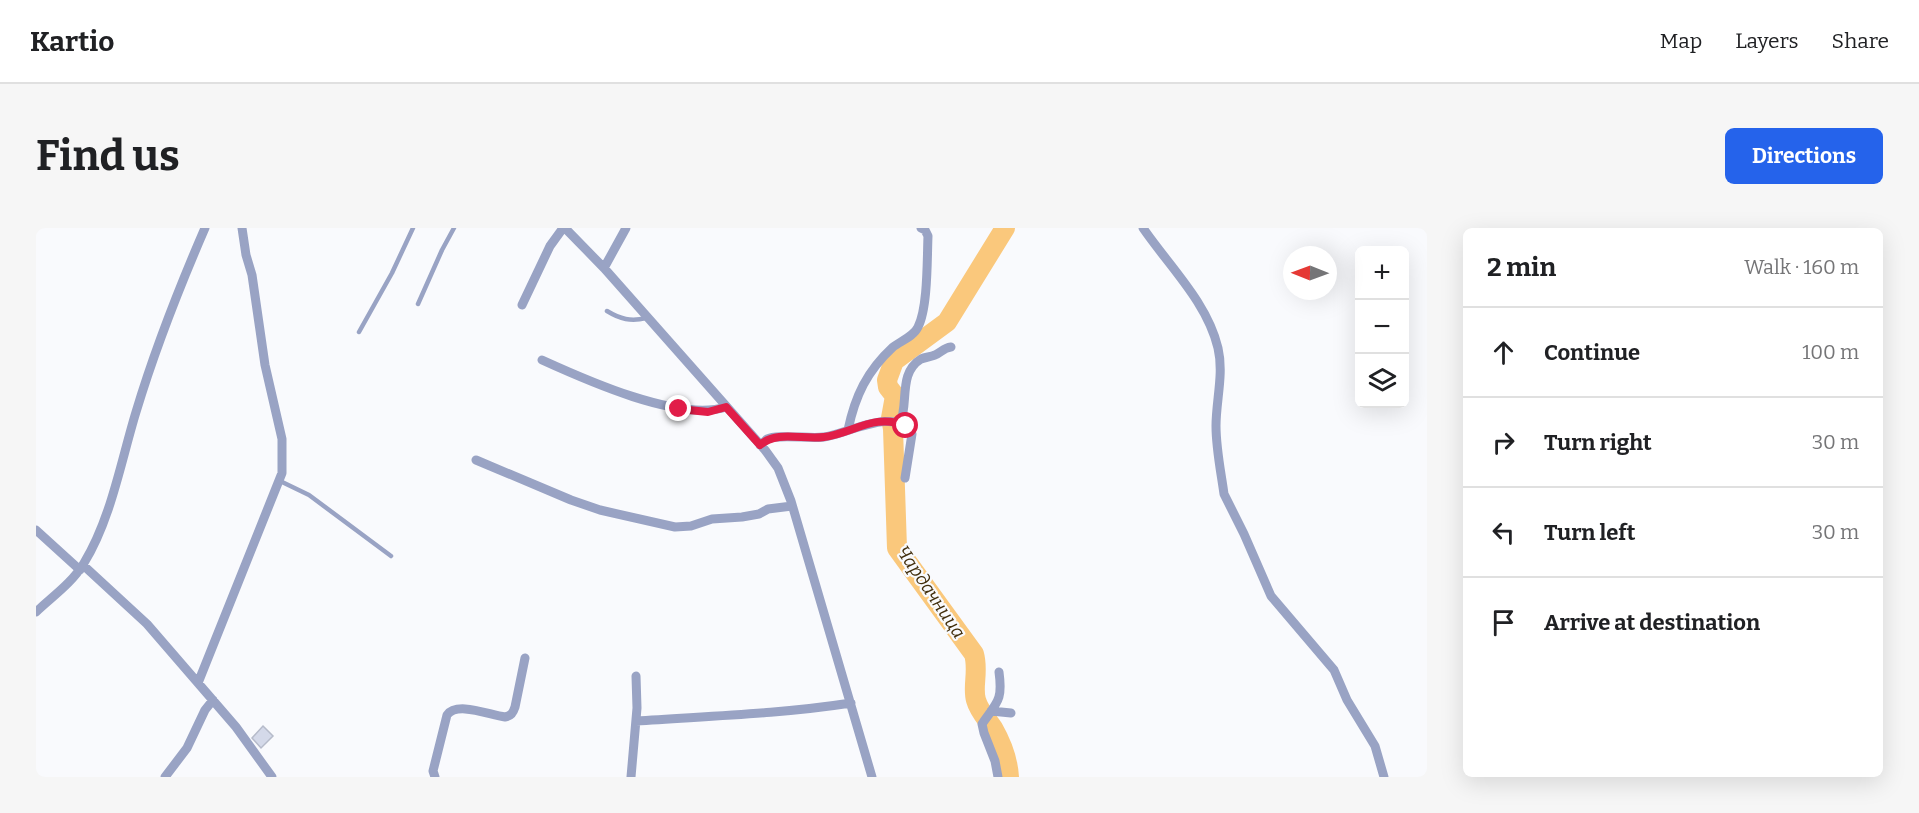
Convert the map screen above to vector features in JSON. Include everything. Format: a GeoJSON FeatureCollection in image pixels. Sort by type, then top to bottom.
{"type":"FeatureCollection","features":[{"type":"Feature","properties":{"kind":"street"},"geometry":{"type":"LineString","coordinates":[[36,612],[74,578],[100,531],[120,473],[135,414],[155,352],[205,228]]}},
{"type":"Feature","properties":{"kind":"street"},"geometry":{"type":"LineString","coordinates":[[198,682],[280,481],[283,464],[282,439],[265,365],[243,228]]}},
{"type":"Feature","properties":{"kind":"street"},"geometry":{"type":"LineString","coordinates":[[522,305],[550,246],[564,228],[604,268],[778,468],[792,506],[872,777]]}},
{"type":"Feature","properties":{"kind":"street"},"geometry":{"type":"LineString","coordinates":[[604,268],[626,228]]}},
{"type":"Feature","properties":{"kind":"street"},"geometry":{"type":"LineString","coordinates":[[848,430],[853,406],[870,371],[888,352],[918,327],[924,299],[928,236],[921,228]]}},
{"type":"Feature","properties":{"kind":"street"},"geometry":{"type":"LineString","coordinates":[[1143,228],[1203,311],[1218,348],[1219,397],[1216,439],[1227,502],[1244,534],[1271,596],[1334,670],[1347,700],[1375,746],[1384,777]]}},
{"type":"Feature","properties":{"kind":"street"},"geometry":{"type":"LineString","coordinates":[[894,423],[905,410],[904,391],[914,365],[925,357],[936,355],[945,348],[951,347]]}},
{"type":"Feature","properties":{"kind":"street"},"geometry":{"type":"LineString","coordinates":[[542,360],[594,382],[656,403],[708,412],[726,407]]}},
{"type":"Feature","properties":{"kind":"street"},"geometry":{"type":"LineString","coordinates":[[760,445],[771,438],[823,437],[877,422],[894,423],[906,426],[912,434],[905,478]]}},
{"type":"Feature","properties":{"kind":"street"},"geometry":{"type":"LineString","coordinates":[[476,460],[600,510],[675,527],[691,526],[712,519],[759,514],[768,509],[792,506]]}},
{"type":"Feature","properties":{"kind":"street"},"geometry":{"type":"LineString","coordinates":[[36,530],[147,624],[213,700],[272,777]]}},
{"type":"Feature","properties":{"kind":"street"},"geometry":{"type":"LineString","coordinates":[[435,777],[434,771],[447,715],[450,711],[463,708],[499,717],[509,716],[515,707],[525,658]]}},
{"type":"Feature","properties":{"kind":"street"},"geometry":{"type":"LineString","coordinates":[[998,777],[995,761],[982,728],[999,699],[999,672]]}},
{"type":"Feature","properties":{"kind":"street"},"geometry":{"type":"LineString","coordinates":[[631,777],[636,721],[636,676]]}},
{"type":"Feature","properties":{"kind":"street"},"geometry":{"type":"LineString","coordinates":[[165,777],[187,748],[205,710],[213,700]]}},
{"type":"Feature","properties":{"kind":"street"},"geometry":{"type":"LineString","coordinates":[[636,721],[754,712],[786,712],[851,704]]}},
{"type":"Feature","properties":{"kind":"street"},"geometry":{"type":"LineString","coordinates":[[988,716],[1011,713]]}},
{"type":"Feature","properties":{"kind":"lane"},"geometry":{"type":"LineString","coordinates":[[359,332],[387,283],[413,228]]}},
{"type":"Feature","properties":{"kind":"lane"},"geometry":{"type":"LineString","coordinates":[[418,304],[454,228]]}},
{"type":"Feature","properties":{"kind":"lane"},"geometry":{"type":"LineString","coordinates":[[607,311],[625,320],[646,318]]}},
{"type":"Feature","properties":{"kind":"lane"},"geometry":{"type":"LineString","coordinates":[[280,481],[309,495],[391,556]]}},
{"type":"Feature","properties":{"kind":"building"},"geometry":{"type":"Polygon","coordinates":[[[263,726],[273,736],[261,748],[252,738],[263,726]]]}},
{"type":"Feature","properties":{"kind":"waterway","name":"Чардачница"},"geometry":{"type":"LineString","coordinates":[[1005,228],[947,322],[894,361],[887,380],[888,387],[895,396],[891,418],[897,548],[974,654],[976,700],[999,739],[1006,758],[1009,777]]}},
{"type":"Feature","properties":{"kind":"route"},"geometry":{"type":"LineString","coordinates":[[679,409],[708,412],[726,407],[760,445],[771,438],[830,436],[877,422],[906,426]]}}]}
